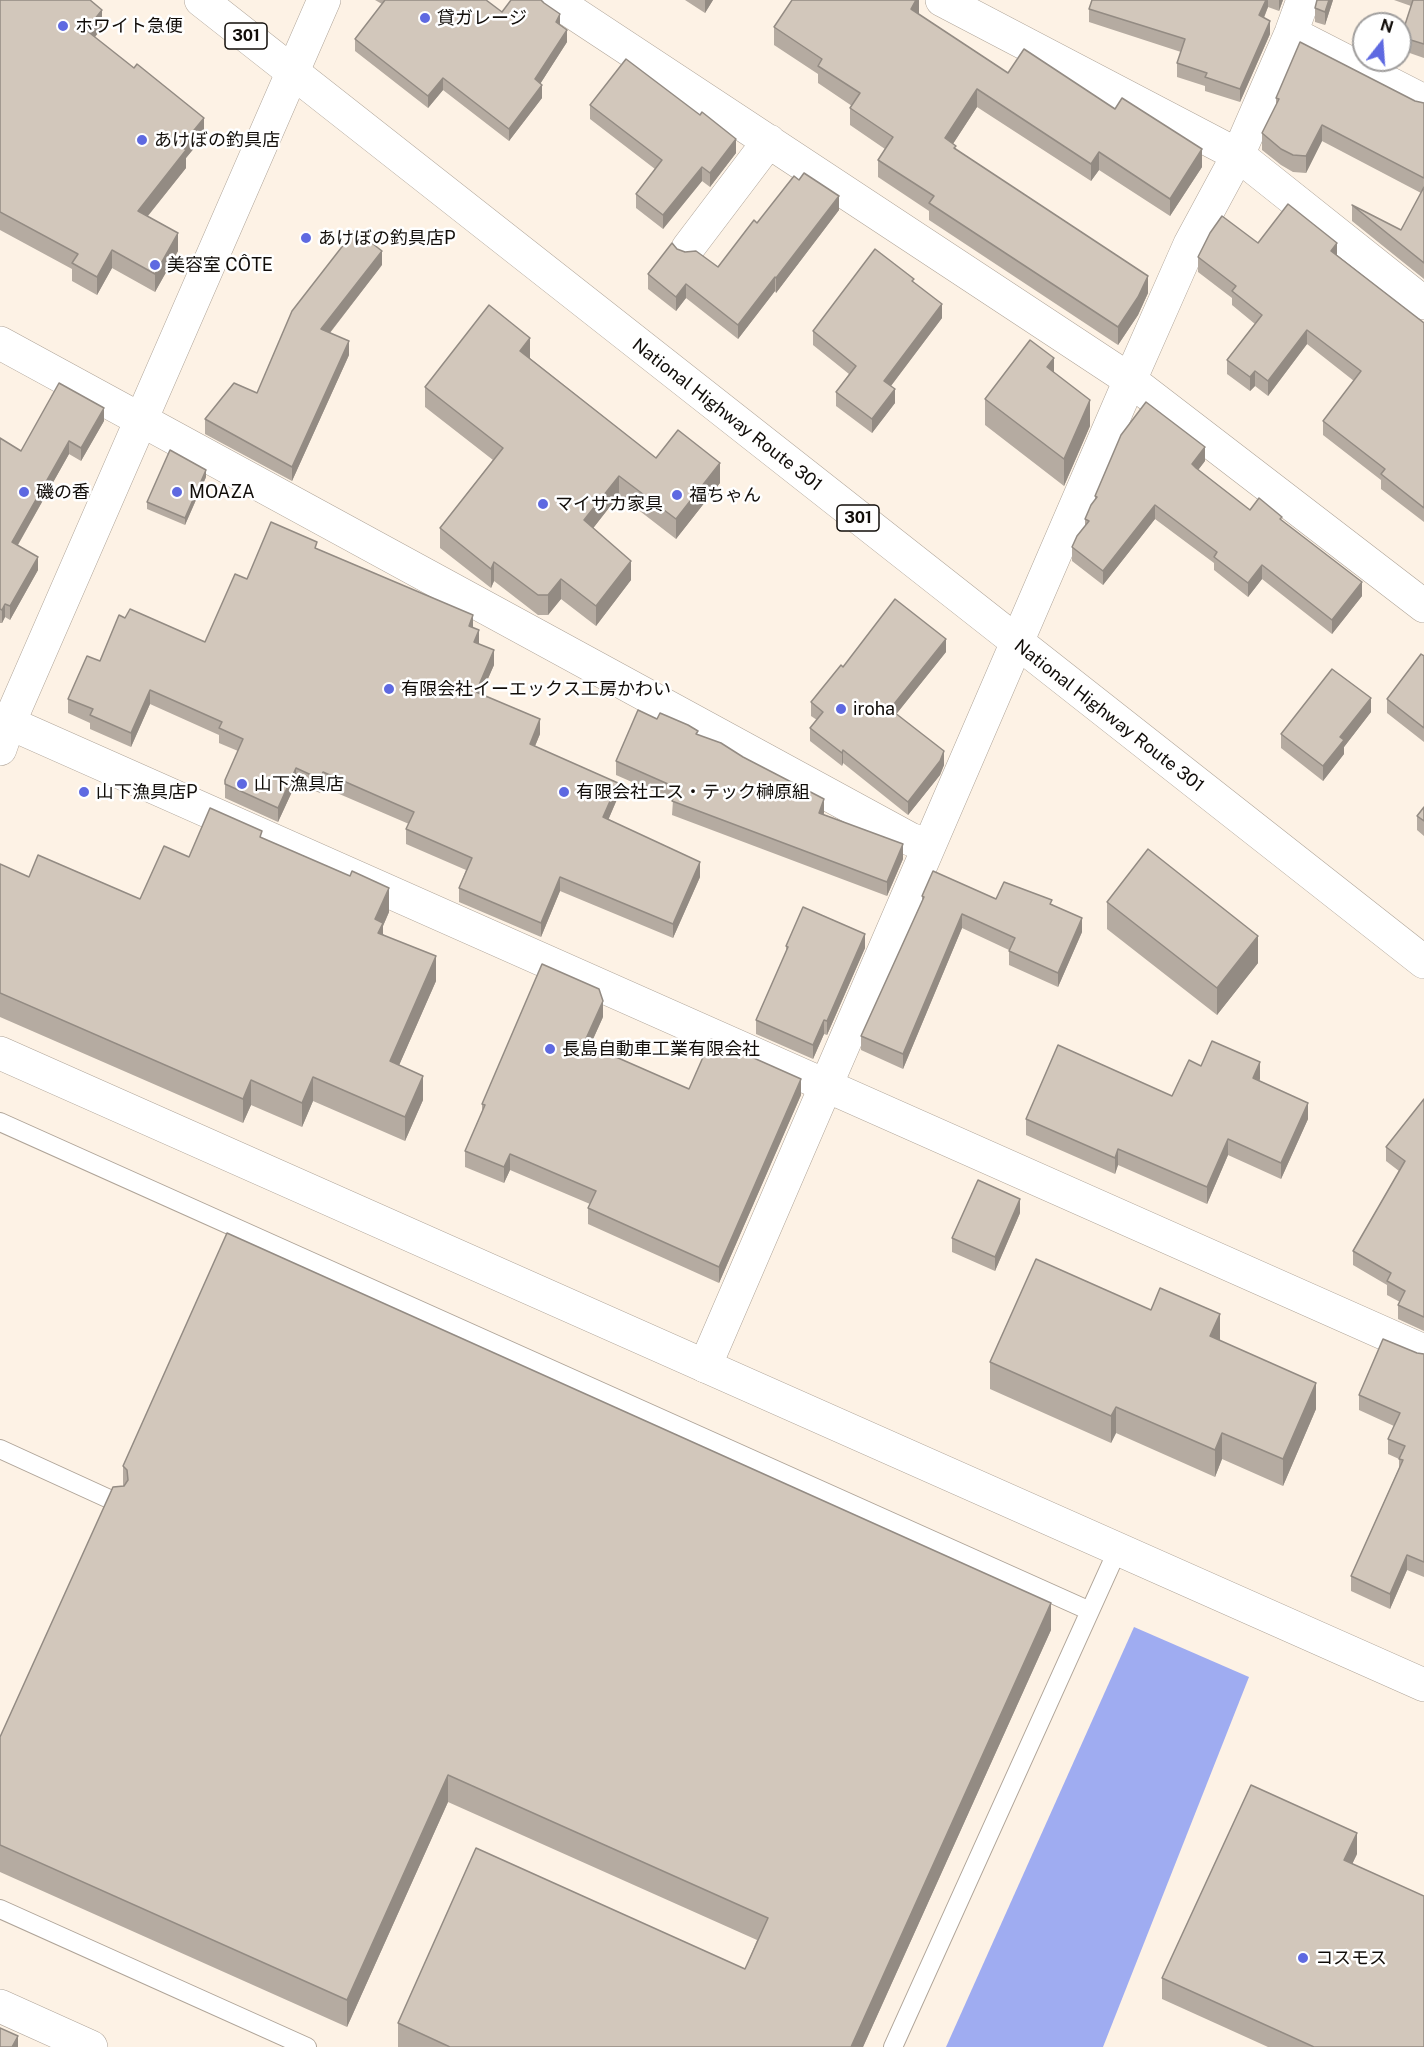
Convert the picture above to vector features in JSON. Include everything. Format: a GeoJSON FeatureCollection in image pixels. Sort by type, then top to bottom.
{"type":"FeatureCollection","features":[{"type":"Feature","properties":{"kind":"main road","name":"National Highway Route 301"},"geometry":{"type":"LineString","coordinates":[[201,0],[1424,962]]}},
{"type":"Feature","properties":{"kind":"main road"},"geometry":{"type":"LineString","coordinates":[[324,0],[3,730],[826,1085],[1424,1350]]}},
{"type":"Feature","properties":{"kind":"main road"},"geometry":{"type":"LineString","coordinates":[[554,0],[1130,380],[1424,606]]}},
{"type":"Feature","properties":{"kind":"main road"},"geometry":{"type":"LineString","coordinates":[[942,0],[1238,155],[1424,303]]}},
{"type":"Feature","properties":{"kind":"main road"},"geometry":{"type":"LineString","coordinates":[[705,1366],[1130,380],[1190,244],[1238,155],[1303,0]]}},
{"type":"Feature","properties":{"kind":"main road"},"geometry":{"type":"LineString","coordinates":[[1291,33],[1424,101]]}},
{"type":"Feature","properties":{"kind":"main road"},"geometry":{"type":"LineString","coordinates":[[688,248],[769,141]]}},
{"type":"Feature","properties":{"kind":"main road"},"geometry":{"type":"LineString","coordinates":[[0,343],[900,833],[928,846]]}},
{"type":"Feature","properties":{"kind":"main road"},"geometry":{"type":"LineString","coordinates":[[0,1053],[1424,1685]]}},
{"type":"Feature","properties":{"kind":"main road"},"geometry":{"type":"LineString","coordinates":[[0,2006],[91,2047]]}},
{"type":"Feature","properties":{"kind":"lane"},"geometry":{"type":"LineString","coordinates":[[0,1122],[1090,1611]]}},
{"type":"Feature","properties":{"kind":"lane"},"geometry":{"type":"LineString","coordinates":[[0,1449],[118,1503]]}},
{"type":"Feature","properties":{"kind":"lane"},"geometry":{"type":"LineString","coordinates":[[893,2047],[1118,1549]]}},
{"type":"Feature","properties":{"kind":"lane"},"geometry":{"type":"LineString","coordinates":[[0,1909],[307,2047]]}},
{"type":"Feature","properties":{"kind":"water"},"geometry":{"type":"Polygon","coordinates":[[[1134,1627],[1249,1677],[1103,2047],[946,2047],[1134,1627]]]}},
{"type":"Feature","properties":{"kind":"building"},"geometry":{"type":"Polygon","coordinates":[[[0,0],[90,0],[102,10],[86,30],[134,68],[137,64],[204,118],[181,146],[186,150],[138,211],[178,233],[155,274],[112,250],[97,277],[72,263],[78,254],[0,212],[0,0]]]}},
{"type":"Feature","properties":{"kind":"building"},"geometry":{"type":"Polygon","coordinates":[[[385,0],[486,0],[502,12],[511,0],[541,0],[560,14],[556,22],[567,30],[535,79],[542,85],[509,129],[443,78],[428,96],[355,39],[385,0]]]}},
{"type":"Feature","properties":{"kind":"building"},"geometry":{"type":"Polygon","coordinates":[[[792,0],[916,0],[911,9],[1008,73],[1024,49],[1115,109],[1122,98],[1202,149],[1170,199],[1099,152],[1091,164],[977,89],[945,138],[956,146],[954,148],[1148,276],[1138,297],[1118,327],[929,203],[934,196],[878,160],[893,137],[850,108],[860,93],[818,66],[822,59],[774,27],[792,0]]]}},
{"type":"Feature","properties":{"kind":"building"},"geometry":{"type":"Polygon","coordinates":[[[1092,0],[1266,0],[1259,15],[1270,21],[1240,89],[1205,77],[1207,73],[1177,63],[1185,39],[1089,9],[1092,0]]]}},
{"type":"Feature","properties":{"kind":"building"},"geometry":{"type":"Polygon","coordinates":[[[1317,0],[1329,0],[1325,12],[1315,8],[1317,0]]]}},
{"type":"Feature","properties":{"kind":"building"},"geometry":{"type":"Polygon","coordinates":[[[1413,0],[1424,0],[1424,44],[1412,40],[1412,12],[1409,12],[1413,0]]]}},
{"type":"Feature","properties":{"kind":"building"},"geometry":{"type":"Polygon","coordinates":[[[1300,42],[1352,69],[1352,72],[1358,72],[1415,101],[1424,103],[1424,178],[1322,125],[1306,156],[1293,155],[1281,149],[1262,133],[1279,99],[1276,98],[1300,42]]]}},
{"type":"Feature","properties":{"kind":"building"},"geometry":{"type":"Polygon","coordinates":[[[626,59],[700,115],[702,112],[736,139],[710,173],[702,167],[663,215],[636,194],[662,160],[590,105],[626,59]]]}},
{"type":"Feature","properties":{"kind":"building"},"geometry":{"type":"Polygon","coordinates":[[[804,173],[839,196],[738,325],[686,284],[676,297],[648,274],[672,243],[677,249],[685,252],[696,251],[718,267],[754,220],[757,223],[794,176],[799,180],[804,173]]]}},
{"type":"Feature","properties":{"kind":"building"},"geometry":{"type":"Polygon","coordinates":[[[1424,187],[1424,263],[1352,205],[1401,230],[1424,187]]]}},
{"type":"Feature","properties":{"kind":"building"},"geometry":{"type":"Polygon","coordinates":[[[1288,204],[1337,243],[1331,251],[1424,323],[1424,508],[1381,474],[1385,469],[1323,421],[1361,371],[1307,330],[1268,381],[1255,371],[1250,377],[1227,360],[1262,315],[1232,291],[1236,286],[1198,257],[1222,216],[1258,243],[1288,204]]]}},
{"type":"Feature","properties":{"kind":"building"},"geometry":{"type":"Polygon","coordinates":[[[355,230],[382,251],[321,329],[349,341],[292,467],[205,419],[234,383],[257,393],[292,311],[355,230]]]}},
{"type":"Feature","properties":{"kind":"building"},"geometry":{"type":"Polygon","coordinates":[[[875,249],[942,304],[884,381],[895,389],[872,419],[836,392],[856,366],[813,331],[875,249]]]}},
{"type":"Feature","properties":{"kind":"building","name":"マイサカ家具"},"geometry":{"type":"Polygon","coordinates":[[[489,305],[530,338],[520,351],[656,458],[678,430],[720,463],[676,519],[619,476],[584,520],[631,561],[596,606],[561,579],[548,595],[538,595],[494,562],[491,569],[440,528],[503,448],[425,387],[489,305]]]}},
{"type":"Feature","properties":{"kind":"building"},"geometry":{"type":"Polygon","coordinates":[[[1030,340],[1054,358],[1047,367],[1090,400],[1064,459],[985,399],[1030,340]]]}},
{"type":"Feature","properties":{"kind":"building"},"geometry":{"type":"Polygon","coordinates":[[[59,383],[104,408],[81,448],[69,441],[12,542],[38,557],[10,606],[5,604],[2,610],[0,609],[0,438],[21,451],[59,383]]]}},
{"type":"Feature","properties":{"kind":"building"},"geometry":{"type":"Polygon","coordinates":[[[1146,402],[1205,447],[1192,464],[1196,468],[1250,510],[1259,498],[1282,517],[1280,519],[1362,582],[1332,620],[1262,565],[1248,583],[1214,557],[1217,552],[1155,505],[1103,571],[1072,547],[1077,536],[1089,521],[1085,519],[1097,497],[1095,496],[1121,435],[1146,402]]]}},
{"type":"Feature","properties":{"kind":"building","name":"MOAZA"},"geometry":{"type":"Polygon","coordinates":[[[170,450],[206,470],[185,518],[147,502],[170,450]]]}},
{"type":"Feature","properties":{"kind":"building"},"geometry":{"type":"Polygon","coordinates":[[[271,522],[317,542],[315,548],[473,615],[469,626],[479,630],[474,642],[494,650],[476,692],[540,719],[530,744],[618,783],[603,817],[700,862],[673,924],[560,877],[541,923],[459,888],[472,858],[406,829],[414,812],[323,772],[320,779],[296,768],[278,808],[225,784],[243,739],[219,728],[222,722],[150,690],[131,733],[90,715],[93,709],[68,699],[87,656],[100,661],[119,615],[125,618],[130,609],[205,642],[235,574],[247,579],[271,522]]]}},
{"type":"Feature","properties":{"kind":"building"},"geometry":{"type":"Polygon","coordinates":[[[895,599],[946,639],[890,709],[944,751],[940,761],[908,802],[843,750],[842,753],[810,728],[823,712],[811,702],[841,665],[843,667],[895,599]]]}},
{"type":"Feature","properties":{"kind":"building"},"geometry":{"type":"Polygon","coordinates":[[[1421,654],[1424,656],[1424,728],[1387,699],[1421,654]]]}},
{"type":"Feature","properties":{"kind":"building"},"geometry":{"type":"Polygon","coordinates":[[[1332,669],[1371,698],[1340,737],[1344,740],[1323,766],[1281,734],[1332,669]]]}},
{"type":"Feature","properties":{"kind":"building"},"geometry":{"type":"Polygon","coordinates":[[[638,710],[657,719],[660,713],[688,725],[698,731],[696,734],[721,743],[824,799],[819,813],[903,844],[887,882],[672,801],[677,788],[616,761],[638,710]]]}},
{"type":"Feature","properties":{"kind":"building"},"geometry":{"type":"Polygon","coordinates":[[[1424,807],[1424,821],[1417,816],[1424,807]]]}},
{"type":"Feature","properties":{"kind":"building"},"geometry":{"type":"Polygon","coordinates":[[[210,808],[262,831],[260,837],[350,876],[352,871],[389,888],[375,919],[383,923],[378,933],[436,956],[390,1061],[423,1076],[405,1117],[313,1077],[302,1103],[251,1080],[243,1099],[0,993],[0,864],[29,877],[38,855],[140,899],[164,846],[189,857],[210,808]]]}},
{"type":"Feature","properties":{"kind":"building"},"geometry":{"type":"Polygon","coordinates":[[[1148,849],[1258,936],[1217,988],[1107,902],[1148,849]]]}},
{"type":"Feature","properties":{"kind":"building"},"geometry":{"type":"Polygon","coordinates":[[[933,871],[996,899],[1004,882],[1052,900],[1050,904],[1082,918],[1058,973],[1009,951],[1015,938],[962,914],[903,1054],[861,1036],[924,897],[922,896],[933,871]]]}},
{"type":"Feature","properties":{"kind":"building"},"geometry":{"type":"Polygon","coordinates":[[[803,907],[865,934],[827,1021],[824,1020],[813,1045],[756,1020],[803,907]]]}},
{"type":"Feature","properties":{"kind":"building"},"geometry":{"type":"Polygon","coordinates":[[[542,964],[599,989],[603,1001],[584,1043],[689,1089],[711,1039],[801,1079],[719,1267],[588,1208],[596,1191],[510,1154],[504,1167],[465,1151],[485,1105],[482,1104],[542,964]]]}},
{"type":"Feature","properties":{"kind":"building"},"geometry":{"type":"Polygon","coordinates":[[[1212,1041],[1260,1062],[1253,1078],[1308,1103],[1281,1163],[1228,1139],[1207,1187],[1118,1149],[1115,1158],[1026,1119],[1058,1045],[1172,1096],[1189,1060],[1201,1066],[1212,1041]]]}},
{"type":"Feature","properties":{"kind":"building"},"geometry":{"type":"Polygon","coordinates":[[[1424,1099],[1424,1317],[1398,1305],[1405,1291],[1387,1281],[1391,1273],[1353,1251],[1405,1161],[1386,1147],[1424,1099]]]}},
{"type":"Feature","properties":{"kind":"building"},"geometry":{"type":"Polygon","coordinates":[[[978,1180],[1020,1199],[995,1257],[952,1238],[978,1180]]]}},
{"type":"Feature","properties":{"kind":"building"},"geometry":{"type":"Polygon","coordinates":[[[227,1233],[1051,1603],[851,2047],[450,2047],[398,2023],[476,1848],[745,1969],[768,1918],[448,1775],[347,2000],[0,1845],[0,1737],[113,1487],[124,1486],[128,1480],[127,1470],[123,1466],[227,1233]]]}},
{"type":"Feature","properties":{"kind":"building"},"geometry":{"type":"Polygon","coordinates":[[[1036,1259],[1151,1310],[1160,1288],[1220,1314],[1210,1336],[1316,1383],[1283,1459],[1222,1433],[1215,1450],[1116,1407],[1111,1416],[990,1362],[1036,1259]]]}},
{"type":"Feature","properties":{"kind":"building"},"geometry":{"type":"Polygon","coordinates":[[[1383,1339],[1424,1354],[1424,1562],[1407,1555],[1390,1594],[1351,1576],[1403,1460],[1399,1459],[1405,1446],[1388,1439],[1400,1413],[1359,1395],[1383,1339]]]}},
{"type":"Feature","properties":{"kind":"building","name":"コスモス"},"geometry":{"type":"Polygon","coordinates":[[[1251,1785],[1357,1833],[1344,1860],[1424,1896],[1424,2047],[1314,2047],[1162,1978],[1251,1785]]]}},
{"type":"Feature","properties":{"kind":"building"},"geometry":{"type":"Polygon","coordinates":[[[0,2028],[18,2036],[12,2047],[0,2047],[0,2028]]]}},
{"type":"Feature","properties":{"kind":"place","name":"貸ガレージ"},"geometry":{"type":"Point","coordinates":[425,18]}},
{"type":"Feature","properties":{"kind":"place","name":"ホワイト急便"},"geometry":{"type":"Point","coordinates":[63,26]}},
{"type":"Feature","properties":{"kind":"place","name":"あけぼの釣具店"},"geometry":{"type":"Point","coordinates":[142,140]}},
{"type":"Feature","properties":{"kind":"place","name":"あけぼの釣具店P"},"geometry":{"type":"Point","coordinates":[306,238]}},
{"type":"Feature","properties":{"kind":"place","name":"美容室 CÔTE"},"geometry":{"type":"Point","coordinates":[155,265]}},
{"type":"Feature","properties":{"kind":"place","name":"磯の香"},"geometry":{"type":"Point","coordinates":[24,492]}},
{"type":"Feature","properties":{"kind":"place","name":"MOAZA"},"geometry":{"type":"Point","coordinates":[177,492]}},
{"type":"Feature","properties":{"kind":"place","name":"福ちゃん"},"geometry":{"type":"Point","coordinates":[677,495]}},
{"type":"Feature","properties":{"kind":"place","name":"マイサカ家具"},"geometry":{"type":"Point","coordinates":[543,504]}},
{"type":"Feature","properties":{"kind":"place","name":"有限会社イーエックス工房かわい"},"geometry":{"type":"Point","coordinates":[389,689]}},
{"type":"Feature","properties":{"kind":"place","name":"iroha"},"geometry":{"type":"Point","coordinates":[841,709]}},
{"type":"Feature","properties":{"kind":"place","name":"山下漁具店"},"geometry":{"type":"Point","coordinates":[242,784]}},
{"type":"Feature","properties":{"kind":"place","name":"山下漁具店P"},"geometry":{"type":"Point","coordinates":[84,792]}},
{"type":"Feature","properties":{"kind":"place","name":"有限会社エス・テック榊原組"},"geometry":{"type":"Point","coordinates":[564,792]}},
{"type":"Feature","properties":{"kind":"place","name":"長島自動車工業有限会社"},"geometry":{"type":"Point","coordinates":[550,1049]}},
{"type":"Feature","properties":{"kind":"place","name":"コスモス"},"geometry":{"type":"Point","coordinates":[1303,1958]}}]}
